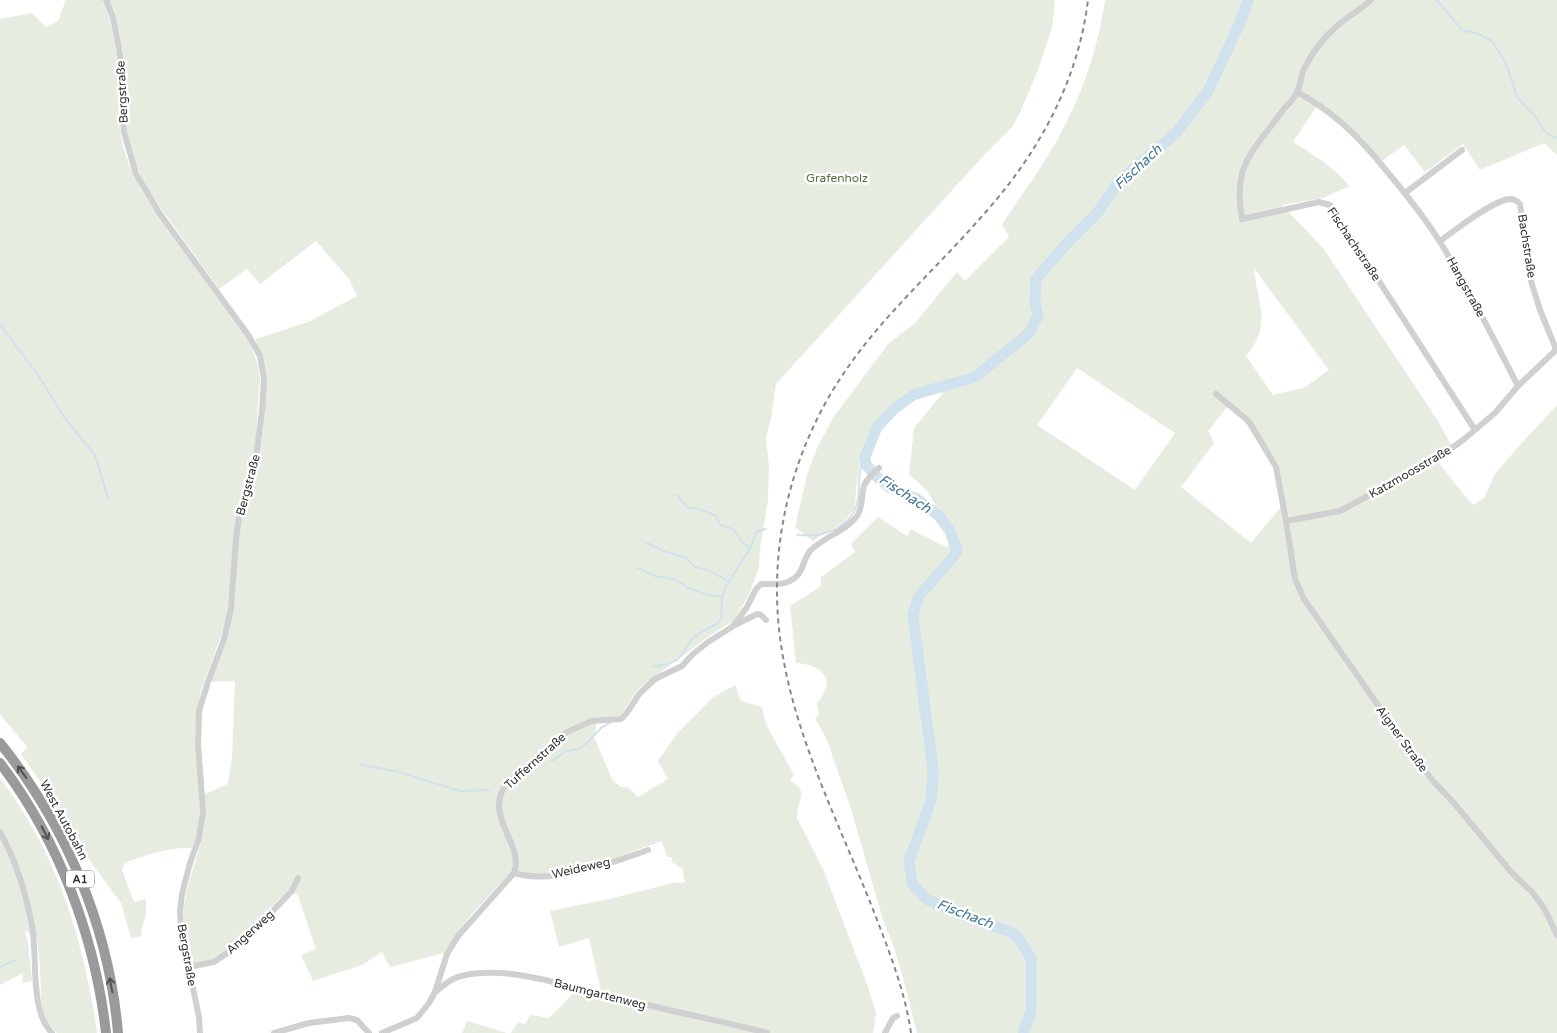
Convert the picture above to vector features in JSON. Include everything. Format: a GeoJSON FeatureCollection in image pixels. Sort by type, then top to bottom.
{"type":"FeatureCollection","features":[{"type":"Feature","properties":{"kind":"highway","name":"West Autobahn"},"geometry":{"type":"LineString","coordinates":[[0,743],[29,781],[50,815],[85,890],[106,957],[118,1033]]}},
{"type":"Feature","properties":{"kind":"highway","name":"West Autobahn"},"geometry":{"type":"LineString","coordinates":[[0,763],[40,823],[76,905],[88,940],[100,990],[106,1033]]}},
{"type":"Feature","properties":{"kind":"street","name":"Bergstraße"},"geometry":{"type":"LineString","coordinates":[[106,0],[113,18],[120,47],[122,72],[121,104],[124,132],[128,152],[136,174],[160,214],[249,336],[260,356],[264,379],[257,450],[252,475],[240,510],[231,609],[224,638],[199,711],[198,744],[203,810],[199,838],[182,894],[180,912],[181,931],[199,1017],[200,1033]]}},
{"type":"Feature","properties":{"kind":"street"},"geometry":{"type":"LineString","coordinates":[[1297,92],[1300,78],[1315,49],[1333,29],[1371,0]]}},
{"type":"Feature","properties":{"kind":"street","name":"Hangstraße"},"geometry":{"type":"LineString","coordinates":[[1297,92],[1320,105],[1351,131],[1405,193],[1440,241],[1468,289],[1518,386]]}},
{"type":"Feature","properties":{"kind":"street","name":"Fischachstraße"},"geometry":{"type":"LineString","coordinates":[[1297,92],[1256,145],[1244,164],[1239,204],[1242,219],[1319,202],[1330,205],[1476,430]]}},
{"type":"Feature","properties":{"kind":"street"},"geometry":{"type":"LineString","coordinates":[[1405,193],[1462,150]]}},
{"type":"Feature","properties":{"kind":"street","name":"Bachstraße"},"geometry":{"type":"LineString","coordinates":[[1440,241],[1475,216],[1501,202],[1510,199],[1516,200],[1520,204],[1530,278],[1540,310],[1556,349]]}},
{"type":"Feature","properties":{"kind":"street","name":"Katzmoosstraße"},"geometry":{"type":"LineString","coordinates":[[1286,521],[1340,511],[1451,450],[1494,413],[1518,386],[1556,349]]}},
{"type":"Feature","properties":{"kind":"street","name":"Aigner Straße"},"geometry":{"type":"LineString","coordinates":[[1216,394],[1245,418],[1272,458],[1278,476],[1295,579],[1304,599],[1433,782],[1454,803],[1511,872],[1532,892],[1544,908],[1557,935]]}},
{"type":"Feature","properties":{"kind":"street","name":"Tuffernstraße"},"geometry":{"type":"LineString","coordinates":[[514,872],[515,854],[501,819],[499,808],[500,796],[506,784],[567,732],[592,721],[621,719],[640,693],[655,678],[682,666],[708,642],[732,627],[761,584],[786,583],[794,578],[802,570],[809,552],[856,517],[860,511],[864,485],[878,468]]}},
{"type":"Feature","properties":{"kind":"street"},"geometry":{"type":"LineString","coordinates":[[732,627],[757,614],[766,620]]}},
{"type":"Feature","properties":{"kind":"street"},"geometry":{"type":"LineString","coordinates":[[0,832],[14,862],[28,906],[36,951],[38,1008],[45,1024],[52,1033]]}},
{"type":"Feature","properties":{"kind":"street","name":"Weideweg"},"geometry":{"type":"LineString","coordinates":[[514,872],[525,876],[540,877],[577,872],[648,850]]}},
{"type":"Feature","properties":{"kind":"street"},"geometry":{"type":"LineString","coordinates":[[382,1033],[417,1018],[435,992],[447,954],[458,936],[514,872]]}},
{"type":"Feature","properties":{"kind":"street","name":"Angerweg"},"geometry":{"type":"LineString","coordinates":[[188,967],[214,962],[226,954],[292,892],[298,878]]}},
{"type":"Feature","properties":{"kind":"street","name":"Baumgartenweg"},"geometry":{"type":"LineString","coordinates":[[435,992],[460,976],[486,973],[538,978],[767,1033]]}},
{"type":"Feature","properties":{"kind":"street"},"geometry":{"type":"LineString","coordinates":[[885,1033],[893,1018],[898,1016]]}},
{"type":"Feature","properties":{"kind":"street"},"geometry":{"type":"LineString","coordinates":[[274,1033],[310,1023],[348,1018],[357,1020],[369,1033]]}},
{"type":"Feature","properties":{"kind":"green space"},"geometry":{"type":"Polygon","coordinates":[[[66,0],[103,0],[116,45],[122,143],[129,164],[146,197],[160,218],[250,342],[258,365],[260,378],[254,454],[236,518],[227,619],[201,691],[197,709],[195,732],[200,807],[198,830],[193,848],[158,852],[125,863],[122,870],[134,902],[146,899],[146,915],[141,936],[132,938],[121,903],[76,842],[58,807],[21,754],[27,747],[0,714],[0,19],[32,13],[46,27],[58,21],[66,0]]]}},
{"type":"Feature","properties":{"kind":"green space","name":"Grafenholz"},"geometry":{"type":"Polygon","coordinates":[[[109,0],[1055,0],[1052,28],[1038,70],[1012,127],[986,153],[776,384],[766,438],[769,466],[768,500],[759,567],[749,595],[733,621],[709,636],[638,689],[621,715],[597,723],[594,737],[613,781],[621,787],[628,787],[638,797],[668,779],[658,761],[676,735],[712,698],[735,685],[741,701],[762,707],[766,724],[794,775],[790,781],[800,788],[801,796],[797,818],[823,869],[867,984],[876,1013],[873,1033],[511,1033],[518,1022],[525,1024],[530,1015],[549,1018],[575,990],[602,995],[589,938],[559,947],[550,911],[673,883],[686,882],[683,869],[672,862],[672,857],[667,857],[662,841],[610,860],[572,870],[535,874],[518,871],[506,877],[472,914],[444,953],[390,967],[382,952],[362,965],[313,981],[301,955],[316,949],[298,895],[288,891],[225,952],[212,960],[195,964],[190,962],[185,931],[184,908],[204,827],[205,794],[228,784],[232,757],[235,681],[210,682],[231,619],[235,597],[238,538],[262,437],[266,389],[256,339],[308,322],[357,296],[349,279],[316,241],[260,284],[247,269],[219,289],[150,193],[134,160],[126,125],[122,45],[109,0]]]}},
{"type":"Feature","properties":{"kind":"green space"},"geometry":{"type":"Polygon","coordinates":[[[1105,0],[1557,0],[1557,155],[1544,143],[1480,170],[1463,144],[1425,172],[1404,145],[1382,161],[1365,142],[1319,103],[1293,142],[1330,167],[1349,186],[1323,198],[1282,205],[1324,249],[1438,421],[1451,445],[1435,458],[1474,505],[1484,498],[1495,474],[1557,405],[1557,1033],[917,1033],[904,981],[893,944],[884,923],[851,809],[827,740],[815,718],[819,715],[817,703],[826,687],[826,680],[820,670],[805,664],[796,663],[790,606],[821,586],[821,577],[855,552],[851,544],[878,517],[907,536],[911,529],[947,548],[953,536],[928,492],[909,474],[914,428],[956,377],[894,407],[874,425],[861,456],[855,508],[844,521],[813,541],[795,527],[807,475],[817,448],[833,418],[888,344],[915,323],[957,272],[965,281],[1009,237],[1002,224],[1046,158],[1069,117],[1092,60],[1105,0]],[[1254,268],[1260,303],[1261,324],[1254,345],[1246,356],[1273,395],[1304,388],[1329,370],[1254,268]],[[1077,368],[1037,425],[1135,490],[1175,433],[1077,368]],[[1227,407],[1208,431],[1214,443],[1181,487],[1251,543],[1281,507],[1274,468],[1245,422],[1227,407]]]}},
{"type":"Feature","properties":{"kind":"green space"},"geometry":{"type":"Polygon","coordinates":[[[0,778],[20,807],[37,837],[65,899],[76,931],[84,964],[97,1033],[57,1033],[46,1019],[41,997],[37,937],[25,931],[32,981],[22,983],[23,973],[0,985],[0,778]]]}},
{"type":"Feature","properties":{"kind":"green space"},"geometry":{"type":"Polygon","coordinates":[[[467,1021],[507,1033],[462,1033],[467,1021]]]}},
{"type":"Feature","properties":{"kind":"waterway","name":"Fischach"},"geometry":{"type":"LineString","coordinates":[[1023,1033],[1031,1011],[1031,958],[1019,939],[1011,932],[965,916],[926,899],[912,883],[909,861],[931,800],[933,770],[913,615],[919,596],[954,556],[957,550],[950,531],[939,516],[917,499],[889,487],[866,465],[865,457],[877,427],[895,408],[913,395],[975,377],[1028,334],[1038,316],[1035,303],[1036,279],[1067,243],[1098,212],[1118,182],[1177,132],[1208,91],[1239,25],[1248,0]]}},
{"type":"Feature","properties":{"kind":"waterway"},"geometry":{"type":"LineString","coordinates":[[1437,0],[1462,30],[1476,33],[1492,41],[1508,69],[1517,97],[1534,115],[1546,133],[1557,138]]}},
{"type":"Feature","properties":{"kind":"waterway"},"geometry":{"type":"LineString","coordinates":[[0,324],[40,378],[64,417],[95,455],[108,498]]}},
{"type":"Feature","properties":{"kind":"waterway"},"geometry":{"type":"LineString","coordinates":[[797,535],[814,535],[831,531],[849,518],[858,499],[860,472],[865,457]]}},
{"type":"Feature","properties":{"kind":"waterway"},"geometry":{"type":"LineString","coordinates":[[677,495],[687,507],[702,510],[716,516],[720,525],[733,529],[744,544],[750,547]]}},
{"type":"Feature","properties":{"kind":"waterway"},"geometry":{"type":"LineString","coordinates":[[653,666],[677,660],[690,641],[698,634],[718,623],[721,618],[722,597],[725,588],[751,547],[757,531],[766,529]]}},
{"type":"Feature","properties":{"kind":"waterway"},"geometry":{"type":"LineString","coordinates":[[647,543],[663,551],[686,558],[695,567],[710,571],[729,582]]}},
{"type":"Feature","properties":{"kind":"waterway"},"geometry":{"type":"LineString","coordinates":[[638,568],[655,576],[676,580],[689,588],[705,594],[722,597]]}},
{"type":"Feature","properties":{"kind":"waterway"},"geometry":{"type":"LineString","coordinates":[[552,761],[566,751],[579,749],[601,728],[611,722]]}},
{"type":"Feature","properties":{"kind":"waterway"},"geometry":{"type":"LineString","coordinates":[[361,765],[399,772],[460,791],[489,790]]}},
{"type":"Feature","properties":{"kind":"waterway"},"geometry":{"type":"LineString","coordinates":[[0,967],[15,960]]}},
{"type":"Feature","properties":{"kind":"railway"},"geometry":{"type":"LineString","coordinates":[[911,1033],[905,1002],[891,956],[825,794],[796,713],[779,631],[777,588],[782,530],[795,474],[805,446],[830,394],[861,349],[878,329],[1003,192],[1038,142],[1065,88],[1075,60],[1088,0]]}}]}
